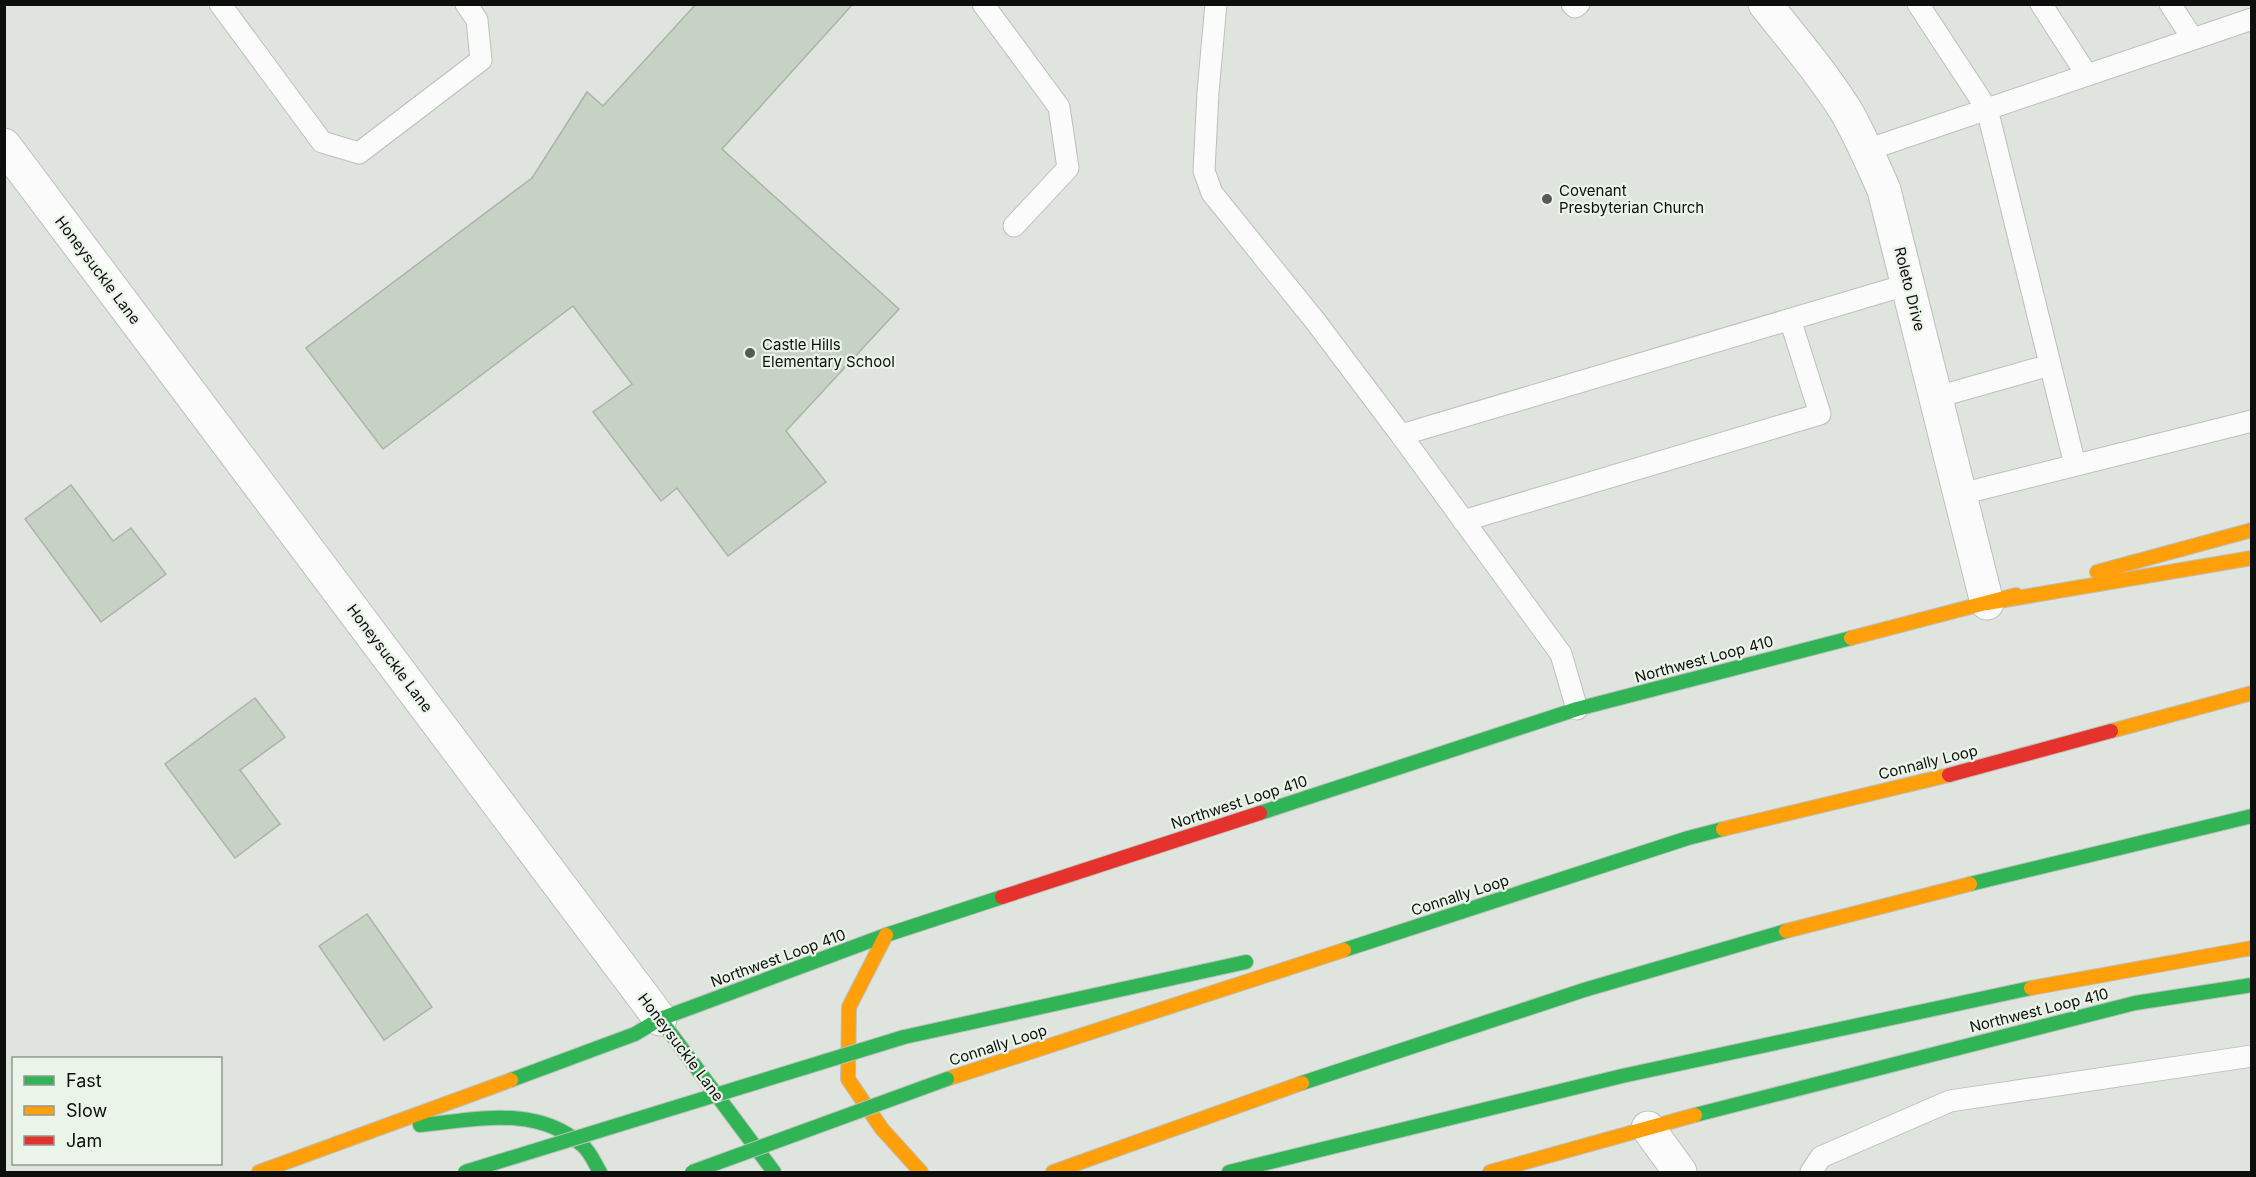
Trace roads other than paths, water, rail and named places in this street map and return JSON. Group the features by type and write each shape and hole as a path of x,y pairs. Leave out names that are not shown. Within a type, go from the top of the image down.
{"main road":[{"name":"Northwest Loop 410","path":"259,1173 635,1034 660,1019 886,935 1577,709 1987,603 2252,530"},
{"path":"1987,603 2252,558"},
{"name":"Connally Loop","path":"692,1173 947,1079 1688,838 1932,779 2252,693"},
{"path":"1053,1173 1214,1114 1503,1016 1761,938 1986,879 2252,816"},
{"path":"1285,954 1435,921"},
{"path":"886,935 849,1006 848,1079 882,1129 921,1173"},
{"path":"1229,1173 1633,1074 2000,994 2252,948"},
{"path":"465,1173 904,1037 1262,959"},
{"name":"Northwest Loop 410","path":"1490,1173 1789,1089 2135,1003 2252,985"},
{"name":"Honeysuckle Lane","path":"660,1019 774,1173"},
{"path":"375,1130 516,1116 549,1125 583,1144 600,1173"}],"street":[{"name":"Roleto Drive","path":"1765,4 1824,79 1867,150 1884,190 1987,603"},
{"name":"Honeysuckle Lane","path":"4,145 660,1019"},
{"path":"1648,1128 1680,1173"}],"lane":[{"path":"220,4 322,142 359,153 482,60 477,20 466,4"},
{"path":"983,4 1059,107 1068,168 1014,226"},
{"path":"1216,4 1204,171 1212,193 1316,322 1561,654 1577,709"},
{"path":"1572,4 1575,8 1579,4"},
{"path":"1918,4 1987,110 2075,465"},
{"path":"2041,4 2087,75"},
{"path":"2170,4 2193,39"},
{"path":"1867,150 2252,19"},
{"path":"1401,435 1909,284"},
{"path":"1463,521 1820,414 1790,319"},
{"path":"1936,397 2050,365"},
{"path":"1960,494 2252,421"},
{"path":"1810,1173 1821,1157 1950,1101 2252,1056"}],"place":[{"name":"Covenant Presbyterian Church","path":"1547,199"},
{"name":"Castle Hills Elementary School","path":"750,353"}]}
